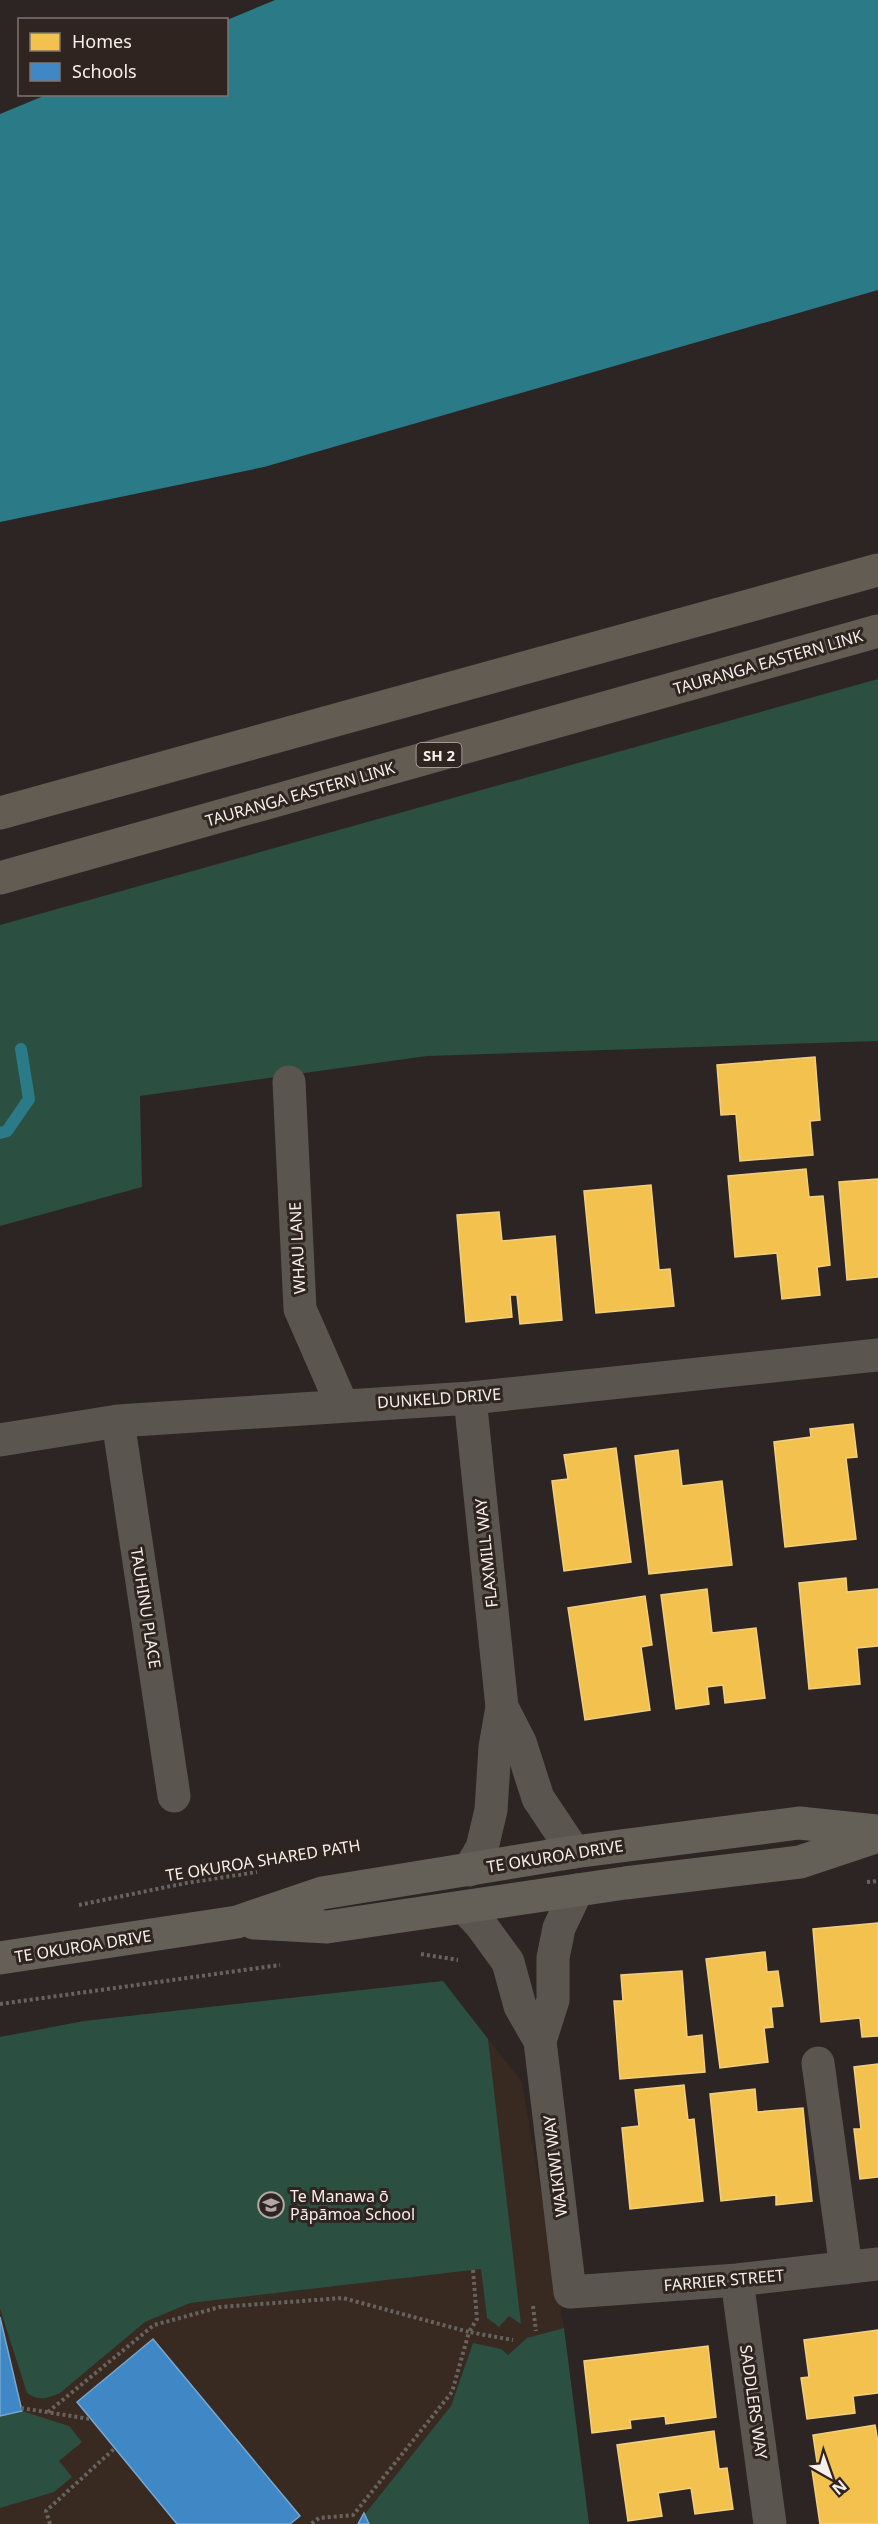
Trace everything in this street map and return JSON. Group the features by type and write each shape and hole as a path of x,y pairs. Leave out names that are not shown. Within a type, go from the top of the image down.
{"highway":[{"path":"0,813 878,570"},
{"name":"TAURANGA EASTERN LINK","path":"0,878 878,631"}],"main road":[{"name":"TE OKUROA DRIVE","path":"0,1959 237,1922 322,1893 574,1852 799,1823 878,1831"},
{"name":"TE OKUROA DRIVE","path":"237,1922 327,1927 576,1890 800,1862 878,1836"}],"street":[{"name":"WHAU LANE","path":"289,1082 300,1309 342,1405"},
{"name":"DUNKELD DRIVE","path":"0,1440 118,1421 470,1398 878,1355"},
{"name":"FLAXMILL WAY","path":"469,1870 482,1848 491,1810 495,1747 502,1707 470,1398"},
{"name":"TAUHINU PLACE","path":"118,1421 174,1796"},
{"name":"FLAXMILL WAY","path":"502,1707 520,1742 538,1798 574,1852"},
{"name":"WAIKIWI WAY","path":"540,2041 553,2000 553,1958 559,1928 576,1890"},
{"name":"WAIKIWI WAY","path":"464,1907 481,1925 508,1962 520,2006 540,2041 570,2292"},
{"path":"818,2063 846,2268"},
{"name":"FARRIER STREET","path":"570,2292 737,2280 878,2264"},
{"name":"SADDLERS WAY","path":"737,2280 770,2524"}],"path":[{"name":"TE OKUROA SHARED PATH","path":"70,1906 186,1883 268,1871"},
{"path":"311,2524 319,2518 353,2515 452,2392 469,2332 477,2319 473,2270"},
{"path":"48,2412 154,2325 220,2307 343,2298 469,2332 513,2340"},
{"path":"21,2408 90,2419"},
{"path":"50,2524 46,2511 115,2448"}],"shaded area":[{"name":"Te Manawa ō Pāpāmoa School","path":"443,1981 522,2082 564,2328 589,2524 0,2524 0,2037 84,2021"}],"green space":[{"path":"878,679 878,1041 427,1056 140,1096 142,1187 0,1226 0,925"},
{"path":"443,1981 488,2039 521,2324 509,2316 499,2327 487,2318 481,2269 190,2303 145,2322 60,2393 43,2398 27,2393 0,2309 0,2037 84,2021"},
{"path":"564,2328 589,2524 357,2524 451,2406 473,2343 501,2349 508,2355 527,2338"},
{"path":"22,2411 69,2426 82,2442 59,2461 72,2477 54,2492 0,2508 0,2416"}],"water":[{"path":"275,0 878,0 878,290 264,467 0,522 0,114 44,96 228,96 228,20"}],"building: Homes":[{"path":"815,1057 820,1120 810,1121 813,1155 740,1161 736,1114 721,1115 717,1065"},
{"path":"806,1169 809,1197 823,1196 830,1265 817,1267 820,1295 782,1299 777,1253 735,1257 728,1176"},
{"path":"878,1179 878,1277 847,1280 839,1182"},
{"path":"651,1185 659,1270 670,1269 674,1306 596,1313 584,1191"},
{"path":"499,1212 502,1241 555,1236 562,1320 520,1324 517,1295 510,1295 512,1317 466,1322 457,1215"},
{"path":"853,1424 857,1457 846,1458 856,1539 785,1547 774,1442 811,1437 810,1429"},
{"path":"616,1448 631,1562 564,1571 552,1481 568,1479 564,1455"},
{"path":"678,1450 682,1486 722,1481 732,1565 649,1574 635,1456"},
{"path":"846,1578 847,1592 878,1589 878,1646 857,1648 860,1684 809,1689 799,1583"},
{"path":"707,1589 712,1633 756,1628 765,1698 725,1703 723,1685 707,1687 709,1704 676,1709 661,1595"},
{"path":"645,1596 652,1645 641,1647 650,1710 585,1720 568,1608"},
{"path":"878,1923 878,2036 862,2037 860,2018 821,2022 813,1929"},
{"path":"765,1952 767,1972 778,1971 783,2006 771,2007 773,2027 764,2028 768,2062 720,2068 706,1959"},
{"path":"682,1971 687,2037 702,2035 705,2072 620,2079 614,2001 623,2001 621,1975"},
{"path":"878,2064 878,2177 860,2179 854,2129 861,2129 854,2067"},
{"path":"684,2085 688,2120 694,2119 703,2201 630,2209 622,2128 639,2126 635,2090"},
{"path":"755,2089 757,2112 803,2108 812,2201 776,2205 776,2195 721,2201 710,2094"},
{"path":"878,2330 878,2393 853,2396 855,2413 807,2419 801,2378 809,2377 804,2340"},
{"path":"708,2346 716,2417 666,2424 665,2416 630,2420 631,2428 592,2433 584,2361"},
{"path":"875,2425 878,2442 878,2524 820,2524 812,2470 818,2469 813,2435"},
{"path":"714,2431 719,2469 727,2468 733,2509 695,2514 691,2488 658,2493 662,2516 628,2521 617,2445"}],"building: Schools":[{"path":"0,2317 22,2411 0,2416"},
{"path":"153,2339 300,2516 290,2524 177,2524 77,2402"},
{"path":"364,2513 369,2524 358,2524"}],"waterway":[{"path":"0,1133 7,1131 29,1099 21,1049"}],"place":[{"name":"Te Manawa ō Pāpāmoa School","path":"271,2205"}]}
